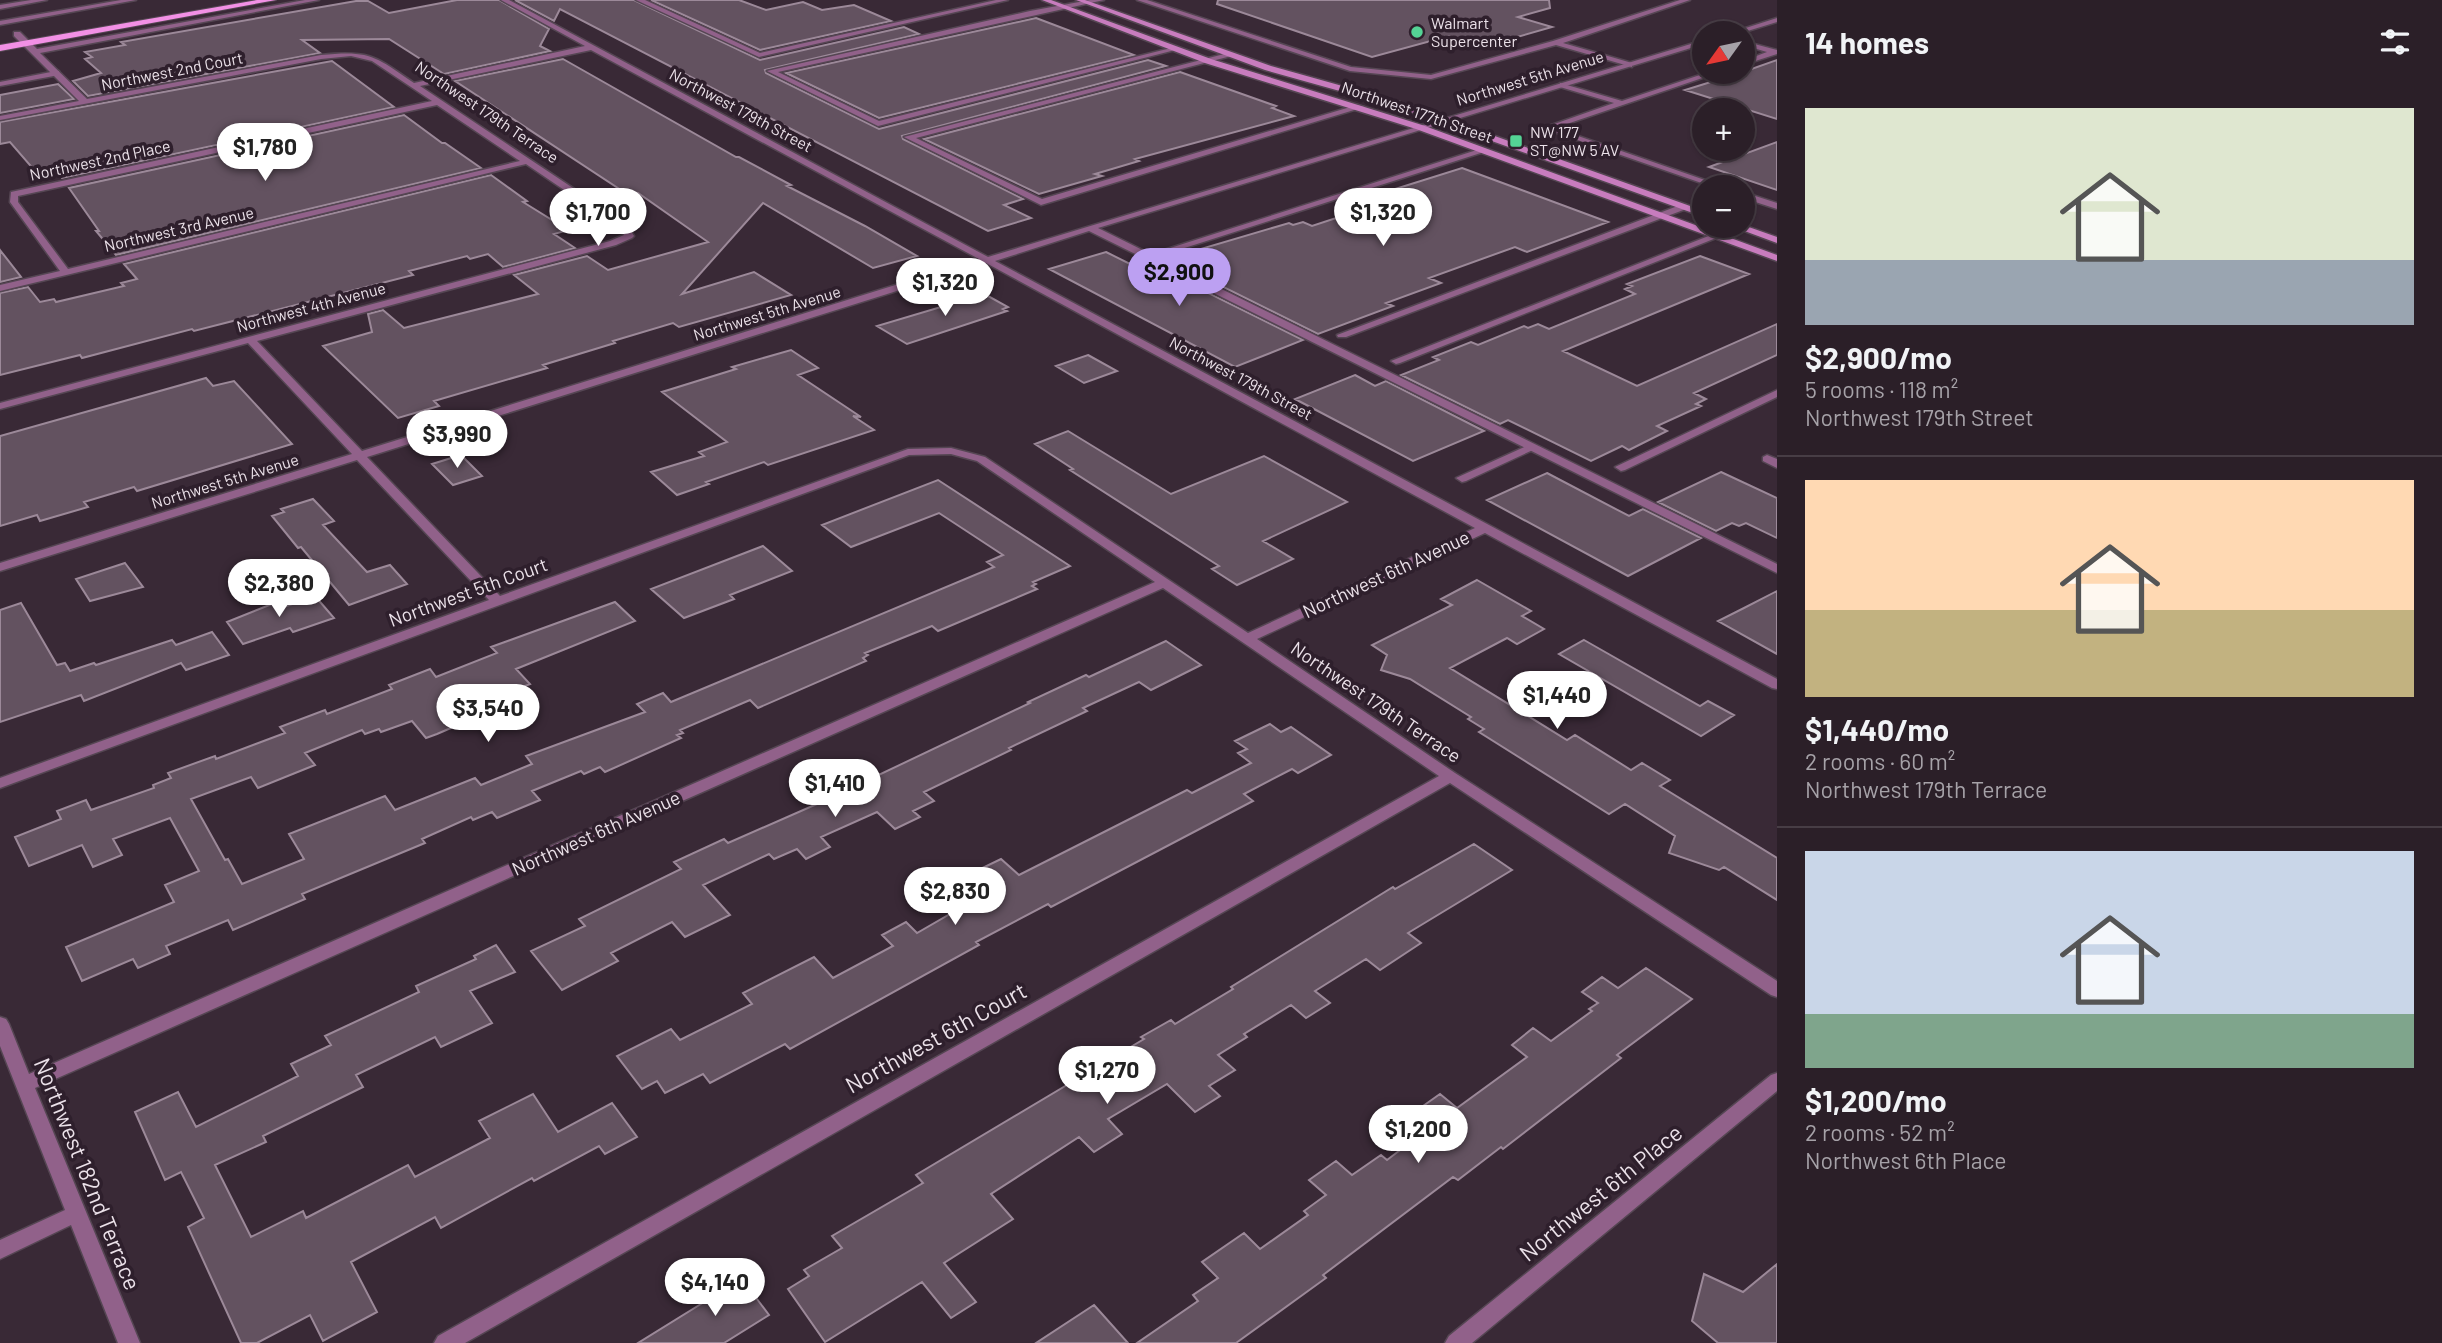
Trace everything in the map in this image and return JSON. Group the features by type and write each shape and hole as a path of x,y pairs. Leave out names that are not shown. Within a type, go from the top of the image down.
{"main road":[{"path":"176,6 211,0"},
{"path":"0,48 272,0"},
{"path":"106,18 157,9"},
{"path":"13,34 30,31"}],"street":[{"path":"0,7 44,0"},
{"path":"0,23 133,0"},
{"path":"36,52 316,0"},
{"name":"Northwest 179th Street","path":"504,0 1777,685"},
{"path":"639,0 759,55 1005,0"},
{"name":"Northwest 177th Street","path":"1045,0 1208,61 1419,127 1692,227"},
{"path":"1101,0 1083,1 771,71 878,124 1175,48"},
{"path":"1140,0 1350,69 1431,77 1556,43 1687,0"},
{"name":"Northwest 177th Street","path":"1083,1 1231,55 1375,97 1692,210"},
{"path":"0,7 14,20"},
{"path":"1755,27 1777,20"},
{"path":"13,34 36,52 84,102"},
{"path":"1556,43 1629,65"},
{"name":"Northwest 5th Avenue","path":"0,567 1090,228 1692,46"},
{"path":"1755,46 1775,52 1755,59"},
{"path":"414,85 592,47"},
{"name":"Northwest 179th Terrace","path":"351,54 374,59 414,85 624,226 629,236"},
{"name":"Northwest 2nd Court","path":"0,118 321,57 351,54"},
{"path":"1231,55 908,137 1041,202 1360,107"},
{"path":"0,84 56,73"},
{"path":"1692,80 1547,128 1692,177"},
{"path":"1563,85 1622,103"},
{"name":"Northwest 2nd Place","path":"66,272 14,202 14,194 439,102"},
{"path":"1170,250 1483,151"},
{"name":"Northwest 3rd Avenue","path":"0,288 529,161"},
{"path":"1755,199 1777,206"},
{"path":"1342,335 1683,207"},
{"path":"1090,228 1777,569"},
{"path":"1755,232 1777,240"},
{"name":"Northwest 4th Avenue","path":"0,406 613,243 629,236"},
{"path":"1396,361 1711,238"},
{"name":"Northwest 177th Street","path":"1722,238 1777,258"},
{"path":"250,339 498,602"},
{"path":"1621,467 1777,393"},
{"path":"1462,478 1531,447"},
{"name":"Northwest 179th Terrace","path":"951,451 981,459 1167,582 1450,776 1777,990"},
{"name":"Northwest 5th Court","path":"0,783 908,452 951,451"},
{"name":"Northwest 6th Avenue","path":"1249,638 1485,528"},
{"name":"Northwest 6th Avenue","path":"25,1084 1167,582"},
{"name":"Northwest 6th Court","path":"445,1343 1450,776"},
{"name":"Northwest 182nd Terrace","path":"0,1024 129,1343"},
{"name":"Northwest 6th Place","path":"1456,1343 1777,1080"},
{"path":"0,1250 76,1214"}],"building":[{"path":"457,0 499,0 549,29 540,46 550,51 444,74 389,39 302,40 320,53 88,96 73,81 101,73 85,59 92,57 85,52 125,45 121,42 356,1 368,1 389,13"},
{"path":"515,0 634,0 760,60 904,27 919,34 765,70 766,73 879,129 1148,60 1166,66 902,136 903,139 1023,199 1004,205 1031,218 988,231 560,9 554,21"},
{"path":"651,0 739,0 766,10 803,2 822,10 854,5 891,21 760,50"},
{"name":"Walmart Supercenter","path":"1218,0 1549,0 1550,8 1518,17 1552,27 1482,47 1449,36 1372,57 1217,4"},
{"path":"1036,18 1134,55 879,118 786,73"},
{"path":"563,59 917,256 873,268 763,203 682,294 754,272 791,295 679,327 673,323 613,341 615,343 543,365 547,368 434,401 439,406 398,418 323,346 372,332 368,314 383,310 404,328 538,294 514,275 587,256 608,270 708,242 638,193 624,192 455,81"},
{"path":"1777,60 1777,119 1755,112 1755,98 1710,98 1685,90 1704,84 1755,84 1755,68"},
{"path":"332,61 394,107 62,178 54,168 35,171 10,142 0,144 0,122"},
{"path":"1180,72 1276,106 1272,108 1294,116 1135,159 1139,161 1095,174 1102,176 1039,194 924,139"},
{"path":"58,84 74,99 0,113 0,95"},
{"path":"404,115 481,168 116,255 96,231 99,231 69,188"},
{"path":"1777,142 1777,190 1755,183 1755,175 1733,175 1709,167 1725,161 1755,161 1755,150"},
{"path":"1462,168 1608,222 1527,252 1515,247 1429,278 1441,283 1386,303 1393,306 1318,334 1167,259 1289,223 1293,225 1303,222 1312,226 1397,198 1388,194 1396,192 1392,190"},
{"path":"491,175 527,201 523,202 568,230 554,234 575,248 503,267 488,254 470,259 467,256 409,271 413,275 194,331 192,329 82,358 80,355 0,375 0,293 28,287 40,302 54,299 56,302 124,286 121,283 137,279 124,264"},
{"path":"0,250 21,277 0,282"},
{"path":"1106,252 1138,268 1150,264 1303,340 1235,367 1049,269"},
{"path":"1700,256 1749,274 1563,351 1637,386 1777,324 1777,355 1694,393 1706,399 1696,404 1701,406 1657,426 1667,431 1629,450 1622,446 1591,461 1508,420 1500,424 1401,375 1439,360 1433,357 1471,342 1478,345 1524,326 1528,328 1538,324 1549,329 1635,294 1625,289 1632,286 1627,284"},
{"path":"979,291 1008,307 1003,309 1007,311 907,344 877,326 951,304 947,302"},
{"path":"791,350 818,368 798,375 861,417 853,416 874,430 768,465 764,462 677,495 651,472 704,456 699,452 727,442 662,392 736,369 732,367"},
{"path":"1088,355 1117,371 1084,383 1056,366"},
{"path":"1355,375 1375,386 1386,381 1484,431 1413,461 1295,399"},
{"path":"206,378 213,386 234,381 292,444 137,491 134,487 84,502 88,507 40,521 37,515 0,526 0,436"},
{"path":"1068,431 1171,494 1264,456 1347,502 1263,541 1293,559 1237,585 1212,569 1219,566 1070,470 1073,469 1035,444"},
{"path":"461,455 482,476 453,485 432,464"},
{"path":"1721,472 1777,498 1777,538 1746,523 1739,526 1732,523 1716,531 1658,502"},
{"path":"1547,473 1629,516 1643,509 1701,538 1628,576 1487,500"},
{"path":"938,480 1070,566 1033,582 1036,584 1032,586 1037,589 938,631 932,626 865,653 868,655 863,658 866,661 758,708 750,700 680,730 683,733 677,735 681,738 605,772 600,767 584,774 581,771 532,791 540,800 497,818 492,812 473,820 471,817 422,839 425,843 302,894 305,899 233,930 228,920 166,946 170,954 138,968 133,959 82,981 66,947 174,902 165,885 199,871 170,818 113,839 122,855 93,867 82,845 29,866 15,837 61,819 57,811 86,800 91,810 154,788 153,785 171,778 168,773 215,756 216,759 285,733 280,727 325,710 327,714 392,689 389,685 430,669 436,677 497,653 491,647 615,602 635,621 516,669 530,684 467,709 474,718 437,734 426,738 412,721 381,732 379,729 365,734 362,730 305,753 315,765 258,788 251,777 191,799 225,860 228,859 242,884 304,859 289,834 385,796 395,810 475,778 481,785 532,764 526,756 645,712 637,704 663,693 671,702 994,567 987,562 1003,555 939,513 851,547 822,525"},
{"path":"313,499 334,521 323,525 367,572 390,565 407,584 349,605 272,516 284,512 281,509"},
{"path":"763,546 792,571 730,595 734,599 684,618 651,589"},
{"path":"125,563 143,587 90,601 76,579"},
{"path":"1477,580 1531,611 1522,616 1544,629 1517,644 1507,638 1450,668 1567,740 1575,735 1631,770 1642,763 1670,780 1660,786 1777,858 1777,900 1724,867 1719,870 1669,853 1675,836 1625,804 1609,814 1479,732 1484,729 1468,719 1471,717 1410,679 1381,670 1387,655 1372,645 1452,605 1441,599"},
{"path":"1777,591 1777,654 1718,621 1744,608"},
{"path":"315,596 334,618 293,632 290,628 243,644 227,622 277,602 281,608"},
{"path":"21,603 57,665 65,663 70,671 172,640 176,645 212,632 229,655 186,670 181,663 84,701 81,695 0,722 0,610"},
{"path":"1584,640 1700,706 1708,701 1734,715 1701,736 1559,654"},
{"path":"1166,641 1201,665 1151,690 1139,682 1083,708 1087,711 924,792 934,801 913,811 920,817 895,829 877,812 821,837 830,847 806,859 797,849 774,859 769,854 703,885 730,915 685,937 672,922 611,953 618,961 562,990 531,951 585,926 579,919 681,869 674,862 724,839 728,843 826,800 1030,703 1028,702"},
{"path":"1270,724 1281,732 1291,727 1331,755 1298,773 1292,769 1244,794 1253,801 1051,907 1048,904 976,942 979,945 790,1049 785,1044 710,1083 703,1074 665,1093 657,1081 642,1089 617,1056 671,1029 680,1040 752,1004 743,993 814,957 833,978 893,946 882,935 906,922 917,933 993,889 974,872 1001,859 1019,875 1187,790 1192,793 1251,763 1238,753 1247,749 1235,741"},
{"path":"1474,844 1512,870 1408,933 1421,943 1380,970 1366,959 1315,991 1330,1003 1306,1018 1291,1005 1244,1034 1247,1037 1218,1055 1235,1070 1209,1086 1220,1096 1195,1112 1167,1084 1108,1119 1122,1134 1094,1152 1079,1137 991,1194 1013,1219 944,1263 976,1302 951,1318 922,1282 825,1342 788,1289 809,1276 804,1270 842,1248 832,1236 923,1183 916,1175 1144,1039 1141,1037 1171,1020 1175,1024 1393,887 1395,889"},
{"path":"496,945 515,972 470,991 492,1023 441,1047 435,1037 356,1075 363,1087 263,1136 266,1142 215,1165 251,1237 303,1211 306,1218 408,1165 415,1177 490,1138 479,1121 533,1094 558,1132 612,1103 637,1137 605,1154 599,1146 534,1181 532,1178 441,1228 435,1217 351,1262 377,1312 323,1341 310,1315 257,1343 241,1343 188,1227 204,1218 181,1172 165,1180 135,1112 178,1092 196,1127 298,1076 291,1064 331,1045 325,1036 419,992 416,986 476,959 474,956"},
{"path":"1646,968 1692,999 1617,1055 1621,1058 1503,1149 1501,1147 1458,1180 1453,1177 1323,1275 1326,1278 1236,1343 1137,1343 1198,1301 1193,1295 1218,1278 1202,1262 1244,1233 1260,1249 1308,1215 1304,1211 1326,1195 1309,1180 1336,1161 1352,1175 1381,1155 1387,1160 1433,1125 1416,1111 1440,1094 1457,1108 1527,1057 1512,1045 1533,1028 1551,1041 1592,1011 1589,1009 1598,1003 1582,992 1602,977 1618,988"},
{"path":"1777,1264 1777,1343 1718,1343 1692,1321 1704,1274 1743,1292"},
{"path":"739,1275 769,1315 724,1343 638,1343 717,1294 714,1290"},
{"path":"1094,1305 1128,1343 1036,1343"}],"place":[{"name":"Walmart Supercenter","path":"1417,32"},
{"name":"NW 177 ST@NW 5 AV","path":"1516,141"}]}
